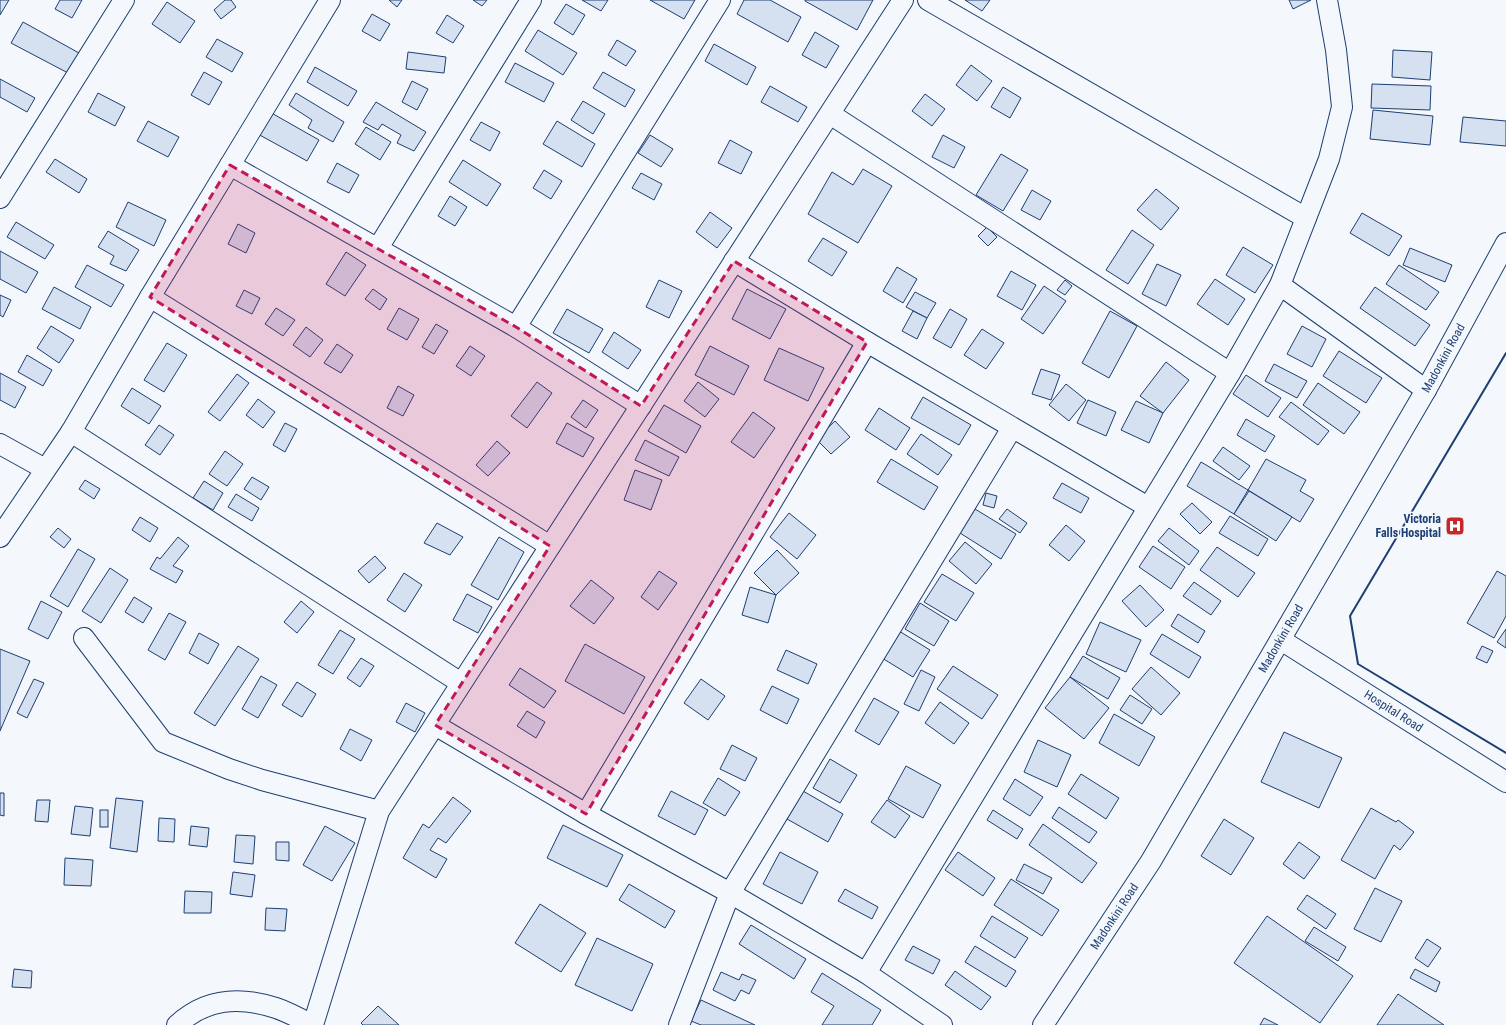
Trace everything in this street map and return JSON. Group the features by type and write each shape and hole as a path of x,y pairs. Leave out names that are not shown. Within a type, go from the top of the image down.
{"street":[{"path":"0,198 124,0"},
{"path":"0,537 71,432 150,297 330,0"},
{"path":"378,248 531,0"},
{"path":"516,327 720,0"},
{"path":"177,1025 187,1016 212,1003 247,1001 277,1008 313,1025 379,811 903,0"},
{"path":"928,0 1306,218"},
{"path":"866,973 1230,373 1280,285 1330,159 1342,107 1336,50 1327,0"},
{"path":"830,114 1230,373"},
{"path":"230,166 516,327 641,406"},
{"name":"Madonkini Road","path":"1043,1025 1151,861 1426,390 1506,243"},
{"path":"734,261 867,342 1148,507"},
{"path":"1280,285 1426,390"},
{"path":"150,297 550,546"},
{"path":"586,814 867,342"},
{"path":"678,1025 730,893 1012,428"},
{"path":"71,432 461,683"},
{"path":"0,444 45,469"},
{"path":"84,638 163,742 229,770 379,811"},
{"name":"Hospital Road","path":"1281,640 1506,782"},
{"path":"435,725 586,814 730,893 866,973 942,1025"}],"highlighted area":[{"path":"230,165 516,327 641,406 734,261 867,342 586,814 435,725 550,546 150,297"}],"building":[{"path":"0,0 9,0 0,15"},
{"path":"60,0 82,0 72,18 55,9"},
{"path":"225,0 231,0 236,7 221,19 214,10"},
{"path":"389,0 402,0 397,7"},
{"path":"473,0 487,0 482,6"},
{"path":"582,0 608,0 601,11"},
{"path":"650,0 695,0 684,19"},
{"path":"744,0 770,0 801,17 788,42 737,14"},
{"path":"805,0 873,0 857,30"},
{"path":"965,0 990,0 982,11"},
{"path":"1289,0 1311,0 1293,9"},
{"path":"167,2 195,21 180,43 152,24"},
{"path":"566,4 585,15 573,35 554,23"},
{"path":"372,14 390,24 380,41 362,31"},
{"path":"447,15 464,26 453,43 436,33"},
{"path":"23,22 79,53 68,73 11,43"},
{"path":"538,30 577,53 563,75 525,51"},
{"path":"815,32 839,46 826,68 802,55"},
{"path":"217,39 243,53 232,72 206,57"},
{"path":"617,40 636,51 626,66 608,55"},
{"path":"714,44 756,67 747,85 705,61"},
{"path":"1393,50 1432,52 1430,80 1392,77"},
{"path":"408,52 446,57 444,73 406,69"},
{"path":"515,63 554,83 544,102 505,82"},
{"path":"971,65 992,81 977,101 956,85"},
{"path":"315,67 357,91 348,106 307,82"},
{"path":"204,72 222,82 209,105 191,95"},
{"path":"603,72 635,90 625,107 593,88"},
{"path":"0,79 35,98 27,112 0,97"},
{"path":"412,81 428,89 417,110 402,102"},
{"path":"1372,84 1431,86 1430,110 1371,108"},
{"path":"770,86 807,107 798,122 761,102"},
{"path":"1003,87 1021,98 1010,118 991,107"},
{"path":"98,93 125,107 115,126 88,112"},
{"path":"296,93 344,122 333,142 308,128 312,120 289,105"},
{"path":"925,94 945,109 932,126 912,111"},
{"path":"583,101 605,114 593,134 571,120"},
{"path":"376,102 426,132 414,151 397,143 401,135 382,124 378,130 363,122"},
{"path":"1373,110 1433,116 1430,145 1370,139"},
{"path":"268,111 319,140 307,161 256,133"},
{"path":"1463,117 1506,121 1506,146 1460,142"},
{"path":"148,121 179,137 168,157 137,141"},
{"path":"557,121 595,144 582,167 543,144"},
{"path":"481,122 500,132 490,151 470,140"},
{"path":"366,127 391,142 380,160 355,144"},
{"path":"650,135 673,149 661,167 638,153"},
{"path":"943,135 965,147 954,168 932,157"},
{"path":"730,140 752,152 741,174 718,163"},
{"path":"1001,154 1028,170 1003,211 976,195"},
{"path":"55,159 87,179 79,193 46,172"},
{"path":"463,160 501,184 487,206 449,182"},
{"path":"337,163 359,175 349,193 327,182"},
{"path":"863,169 892,186 858,243 808,214 832,172 853,185"},
{"path":"544,170 562,181 551,199 533,188"},
{"path":"641,173 662,184 654,200 632,188"},
{"path":"1156,189 1179,208 1161,230 1137,210"},
{"path":"1032,190 1051,201 1040,220 1021,210"},
{"path":"450,196 467,207 455,226 438,216"},
{"path":"128,202 166,220 154,246 116,227"},
{"path":"710,212 732,228 717,248 696,232"},
{"path":"1362,213 1402,236 1389,256 1350,233"},
{"path":"16,222 54,245 45,259 7,237"},
{"path":"238,224 255,233 246,253 228,244"},
{"path":"987,227 997,237 988,246 978,236"},
{"path":"1132,230 1154,245 1128,284 1106,270"},
{"path":"108,231 139,250 126,271 110,264 114,256 98,247"},
{"path":"823,238 847,252 832,276 808,261"},
{"path":"1243,247 1273,265 1255,293 1226,275"},
{"path":"1410,248 1452,265 1445,282 1403,265"},
{"path":"0,251 38,272 26,293 0,279"},
{"path":"346,252 366,265 345,296 326,284"},
{"path":"1157,264 1181,275 1166,306 1142,294"},
{"path":"87,265 124,285 111,307 75,287"},
{"path":"1399,265 1439,292 1426,310 1386,284"},
{"path":"897,267 917,279 903,303 883,291"},
{"path":"1011,271 1036,285 1022,310 997,296"},
{"path":"1215,279 1245,299 1228,325 1197,304"},
{"path":"659,280 682,291 669,318 646,307"},
{"path":"1065,280 1072,286 1065,295 1057,290"},
{"path":"1044,286 1066,301 1043,334 1021,319"},
{"path":"54,287 91,307 80,329 42,309"},
{"path":"1375,287 1430,325 1415,346 1360,308"},
{"path":"373,289 387,299 380,310 365,299"},
{"path":"747,289 786,309 770,339 732,319"},
{"path":"244,290 260,298 252,314 236,306"},
{"path":"915,292 936,303 927,318 906,307"},
{"path":"0,295 11,300 3,317 0,315"},
{"path":"276,308 295,320 283,336 265,324"},
{"path":"399,308 419,319 407,340 387,329"},
{"path":"567,309 603,329 589,353 553,333"},
{"path":"950,309 967,319 951,348 933,338"},
{"path":"913,311 927,318 917,339 902,331"},
{"path":"1110,311 1137,326 1109,378 1082,363"},
{"path":"436,324 448,331 434,354 422,347"},
{"path":"51,326 74,340 59,363 37,348"},
{"path":"1302,326 1326,339 1312,367 1287,354"},
{"path":"306,327 323,340 310,357 293,345"},
{"path":"982,329 1004,343 986,369 964,355"},
{"path":"614,332 641,350 628,369 602,352"},
{"path":"167,343 187,355 164,392 144,380"},
{"path":"337,344 353,355 341,373 324,363"},
{"path":"470,346 485,356 471,376 456,366"},
{"path":"710,346 749,366 734,395 695,375"},
{"path":"779,348 824,368 808,401 764,380"},
{"path":"1339,351 1382,378 1366,403 1323,376"},
{"path":"27,355 52,370 43,386 18,372"},
{"path":"1166,362 1189,380 1163,413 1140,396"},
{"path":"1274,364 1307,381 1297,398 1265,381"},
{"path":"1041,369 1060,375 1051,400 1032,394"},
{"path":"0,373 26,387 15,408 0,400"},
{"path":"237,374 249,383 220,421 208,412"},
{"path":"1246,375 1281,398 1268,417 1233,394"},
{"path":"537,382 552,393 527,428 511,416"},
{"path":"698,382 719,399 705,417 684,401"},
{"path":"1318,383 1360,412 1344,434 1303,405"},
{"path":"1066,384 1086,400 1069,421 1049,405"},
{"path":"398,386 414,395 403,416 387,408"},
{"path":"132,388 161,406 149,424 121,406"},
{"path":"923,397 971,425 959,445 911,418"},
{"path":"258,399 275,412 263,428 246,415"},
{"path":"583,400 598,410 586,428 571,417"},
{"path":"1088,400 1116,412 1106,436 1077,423"},
{"path":"1136,401 1163,413 1149,443 1121,430"},
{"path":"1291,402 1329,431 1318,445 1279,417"},
{"path":"664,405 701,426 686,453 648,431"},
{"path":"879,408 910,428 896,450 865,430"},
{"path":"753,412 775,428 754,458 731,442"},
{"path":"1246,419 1275,436 1265,452 1237,435"},
{"path":"835,421 850,437 831,454 816,439"},
{"path":"285,423 297,429 285,452 273,445"},
{"path":"567,423 594,438 583,457 556,443"},
{"path":"159,425 174,435 160,455 145,445"},
{"path":"921,434 952,455 938,475 907,454"},
{"path":"645,440 679,457 669,476 635,460"},
{"path":"497,441 510,453 488,476 476,465"},
{"path":"1223,447 1250,466 1239,480 1213,461"},
{"path":"225,451 243,464 227,486 209,474"},
{"path":"891,459 938,487 924,510 877,482"},
{"path":"1266,459 1306,480 1300,491 1314,499 1300,522 1248,490"},
{"path":"1201,462 1248,490 1234,514 1187,486"},
{"path":"635,470 662,480 651,510 624,500"},
{"path":"252,477 269,487 261,500 244,489"},
{"path":"85,480 100,489 94,499 79,489"},
{"path":"204,481 223,493 213,510 193,498"},
{"path":"1062,483 1089,498 1081,513 1053,498"},
{"path":"1249,491 1292,517 1276,541 1234,514"},
{"path":"986,493 997,496 994,508 983,505"},
{"path":"236,494 259,508 252,521 228,507"},
{"path":"1192,503 1212,522 1200,534 1180,514"},
{"path":"975,509 1016,534 1001,559 960,533"},
{"path":"1007,509 1027,523 1020,533 999,519"},
{"path":"789,513 816,535 797,559 770,537"},
{"path":"1230,516 1268,539 1258,556 1219,533"},
{"path":"140,517 158,528 150,542 132,530"},
{"path":"437,523 463,537 450,555 424,543"},
{"path":"1066,525 1085,541 1069,561 1049,545"},
{"path":"58,528 71,539 64,548 50,537"},
{"path":"1169,528 1199,551 1189,565 1158,541"},
{"path":"178,537 189,546 173,566 183,571 176,583 150,569 157,557 160,559"},
{"path":"499,537 524,552 498,600 471,585"},
{"path":"965,542 992,564 976,584 949,561"},
{"path":"1153,546 1185,567 1171,589 1139,567"},
{"path":"1217,547 1255,573 1238,597 1200,570"},
{"path":"78,549 95,559 68,607 50,596"},
{"path":"777,550 799,573 776,595 754,573"},
{"path":"375,556 386,568 369,583 358,571"},
{"path":"110,568 128,580 101,623 82,611"},
{"path":"659,571 677,583 658,610 641,597"},
{"path":"1497,571 1506,576 1506,616 1494,638 1467,623"},
{"path":"404,573 422,585 405,612 387,600"},
{"path":"942,574 974,593 956,621 924,602"},
{"path":"591,580 614,598 594,624 570,606"},
{"path":"1194,582 1221,601 1211,615 1183,596"},
{"path":"1140,585 1164,610 1146,627 1122,601"},
{"path":"750,587 776,595 768,623 742,615"},
{"path":"467,594 492,607 478,633 453,620"},
{"path":"134,597 152,608 143,623 125,612"},
{"path":"41,601 62,612 48,639 28,629"},
{"path":"301,601 314,612 297,633 284,622"},
{"path":"920,603 949,621 934,646 905,629"},
{"path":"169,613 186,622 165,660 148,650"},
{"path":"1178,614 1205,631 1198,643 1171,626"},
{"path":"1100,622 1141,640 1126,672 1086,654"},
{"path":"1506,629 1506,648 1497,642"},
{"path":"340,630 355,639 333,674 318,665"},
{"path":"899,631 930,650 913,677 882,658"},
{"path":"199,633 219,644 208,664 189,653"},
{"path":"1162,634 1201,657 1189,678 1150,654"},
{"path":"585,644 645,677 624,714 565,681"},
{"path":"238,646 259,659 215,726 194,713"},
{"path":"1482,646 1493,651 1487,663 1476,658"},
{"path":"0,649 30,661 0,731"},
{"path":"786,650 817,664 808,684 777,670"},
{"path":"1083,656 1120,678 1108,699 1070,677"},
{"path":"361,658 374,666 360,687 347,678"},
{"path":"953,666 998,695 982,719 937,689"},
{"path":"1151,667 1180,693 1161,715 1132,689"},
{"path":"520,668 556,691 544,708 509,685"},
{"path":"921,670 935,677 919,711 904,704"},
{"path":"261,676 277,685 258,718 242,709"},
{"path":"1070,677 1109,708 1084,739 1045,708"},
{"path":"34,679 44,683 27,718 17,713"},
{"path":"701,679 725,696 708,720 684,703"},
{"path":"297,682 316,694 302,717 282,705"},
{"path":"772,686 799,699 787,724 760,710"},
{"path":"1130,695 1152,709 1142,724 1120,710"},
{"path":"874,698 899,712 879,745 855,731"},
{"path":"940,702 969,723 954,744 925,723"},
{"path":"406,703 425,713 415,732 396,722"},
{"path":"527,711 545,722 536,738 517,726"},
{"path":"1114,714 1155,737 1139,766 1099,743"},
{"path":"350,729 372,740 361,761 340,749"},
{"path":"1284,732 1342,758 1319,808 1261,782"},
{"path":"1038,740 1071,755 1057,787 1024,772"},
{"path":"732,745 757,758 745,781 720,769"},
{"path":"830,759 857,775 840,803 813,788"},
{"path":"906,766 941,785 923,818 888,799"},
{"path":"1081,774 1119,798 1106,819 1068,794"},
{"path":"718,778 740,792 725,816 703,803"},
{"path":"1015,779 1043,797 1030,816 1003,799"},
{"path":"671,791 708,810 695,835 658,816"},
{"path":"803,791 843,814 828,842 787,819"},
{"path":"0,793 4,793 4,816 0,815"},
{"path":"453,797 471,811 446,843 438,838 430,850 447,859 436,878 403,858 423,824 429,828"},
{"path":"116,798 143,801 137,852 110,848"},
{"path":"37,800 50,800 48,822 35,821"},
{"path":"887,800 910,816 895,838 871,822"},
{"path":"75,806 93,808 90,836 71,834"},
{"path":"1059,807 1097,832 1089,843 1052,818"},
{"path":"1371,808 1396,822 1398,820 1414,832 1400,850 1394,845 1375,879 1341,860"},
{"path":"100,810 108,810 108,827 100,827"},
{"path":"993,810 1023,829 1017,839 987,820"},
{"path":"159,818 175,819 174,842 158,841"},
{"path":"1224,819 1254,838 1231,875 1201,856"},
{"path":"1043,824 1097,863 1082,883 1029,845"},
{"path":"563,825 623,855 607,887 547,858"},
{"path":"191,826 209,828 207,847 189,845"},
{"path":"325,826 355,843 332,881 303,865"},
{"path":"236,835 255,836 253,864 234,862"},
{"path":"276,842 289,842 289,861 276,860"},
{"path":"1299,842 1320,857 1304,879 1283,864"},
{"path":"780,852 818,872 802,904 763,884"},
{"path":"958,852 995,878 983,896 945,870"},
{"path":"65,858 93,860 91,886 64,885"},
{"path":"1024,864 1052,878 1043,894 1016,880"},
{"path":"233,872 255,875 252,897 230,894"},
{"path":"1011,879 1059,910 1042,936 994,905"},
{"path":"629,884 675,911 665,928 619,900"},
{"path":"1375,888 1402,901 1381,942 1354,929"},
{"path":"845,889 878,907 872,919 838,901"},
{"path":"185,891 212,892 211,913 184,913"},
{"path":"1307,895 1336,914 1326,929 1297,909"},
{"path":"540,904 586,933 561,972 515,943"},
{"path":"266,908 287,909 285,931 265,930"},
{"path":"992,916 1028,938 1015,958 980,936"},
{"path":"1267,916 1353,976 1320,1023 1234,963"},
{"path":"751,925 806,959 794,979 739,944"},
{"path":"1314,927 1346,947 1338,961 1305,941"},
{"path":"597,938 653,964 632,1011 575,985"},
{"path":"1427,939 1441,948 1428,967 1415,958"},
{"path":"913,946 940,960 933,974 905,960"},
{"path":"975,946 1016,971 1006,987 965,962"},
{"path":"14,969 32,971 31,988 12,987"},
{"path":"1415,969 1440,982 1436,992 1410,978"},
{"path":"955,971 991,997 981,1010 945,985"},
{"path":"721,972 739,980 742,974 756,980 749,994 741,990 735,1001 713,990"},
{"path":"822,973 881,1010 872,1025 822,1025 834,1006 811,992"},
{"path":"1398,994 1444,1025 1377,1025"},
{"path":"701,1000 755,1025 701,1025 691,1021"},
{"path":"378,1006 399,1025 363,1025 361,1023"},
{"path":"1264,1018 1278,1025 1260,1025"}],"wall":[{"path":"1506,353 1350,616 1358,664 1506,753"}],"place":[{"name":"Victoria Falls Hospital","path":"1455,526"}]}
